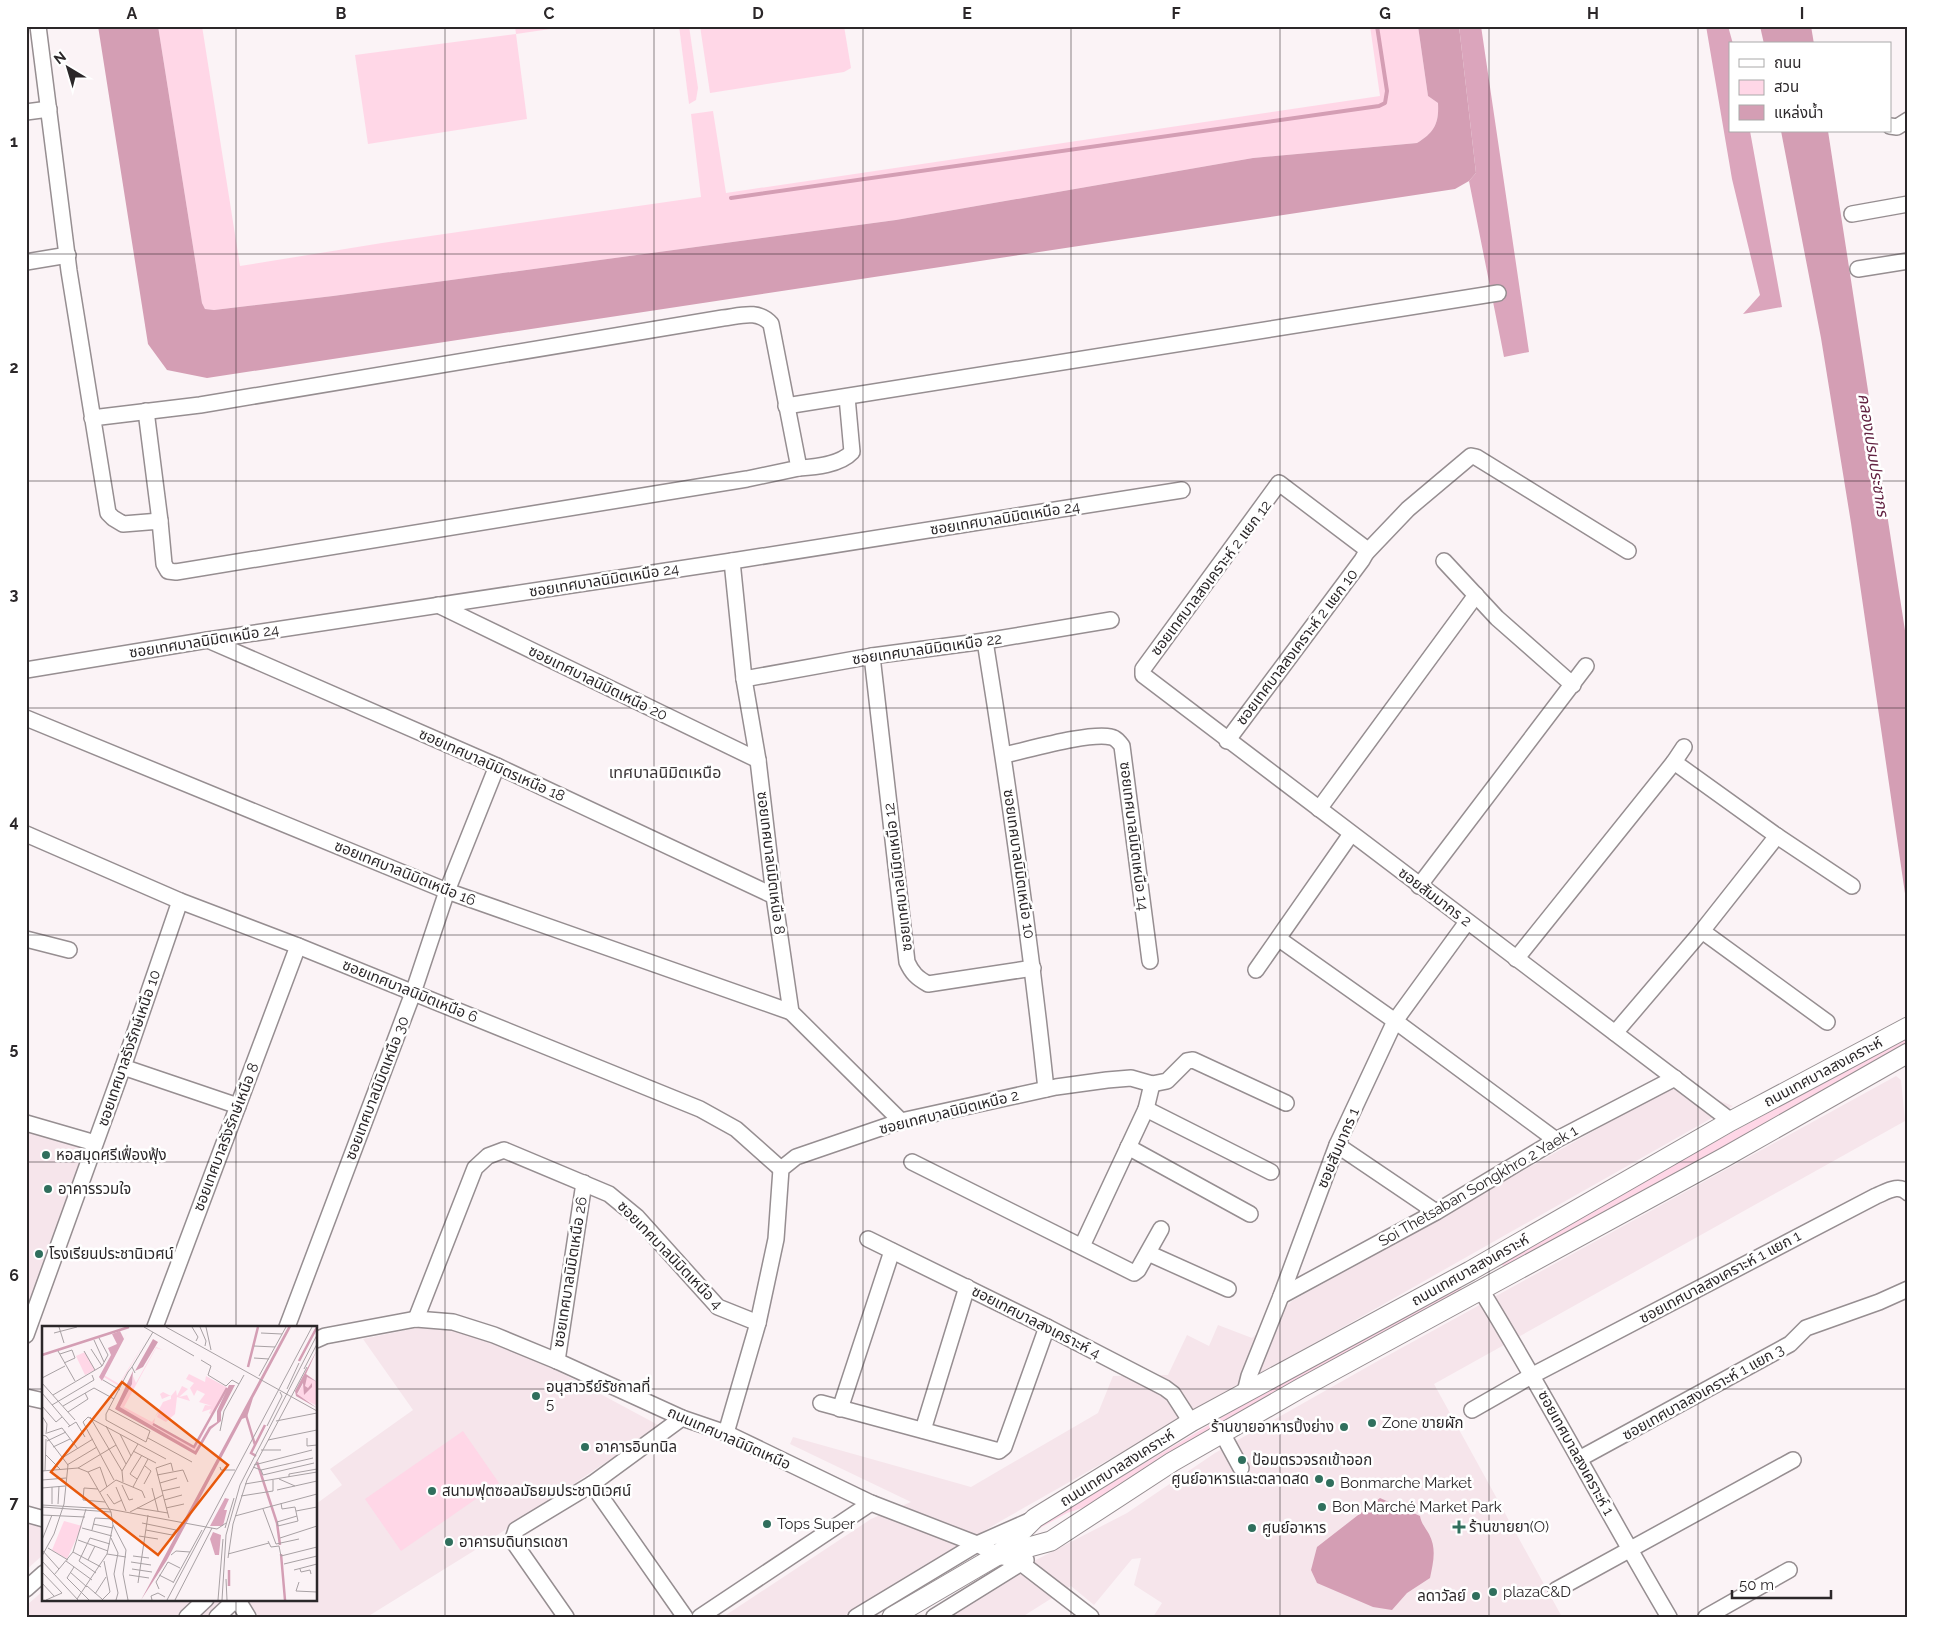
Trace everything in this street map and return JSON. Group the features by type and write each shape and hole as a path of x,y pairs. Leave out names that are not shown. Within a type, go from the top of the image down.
{"street":[{"path":"38,26 68,255 108,513 123,524 160,521"},
{"path":"26,112 49,109"},
{"path":"1892,126 1897,127 1908,120"},
{"path":"1852,214 1908,204"},
{"path":"26,262 68,255"},
{"path":"1858,269 1908,261"},
{"path":"786,406 1498,292"},
{"path":"92,418 200,405 723,318 757,314 765,317 771,324 798,468"},
{"path":"146,411 164,564 168,571 176,572 829,464 844,459 852,452 847,397"},
{"name":"ซอยเทศบาลสงเคราะห์ 2 แยก 10","path":"1227,741 1366,553 1404,513 1471,456 1476,457 1628,551"},
{"name":"ซอยเทศบาลสงเคราะห์ 2 แยก 12","path":"1142,672 1279,483 1365,548 1366,553"},
{"name":"ซอยเทศบาลนิมิตเหนือ 24","path":"26,670 208,640 732,561 1182,490"},
{"name":"ซอยเทศบาลนิมิตเหนือ 8","path":"732,561 744,679 758,760 774,896 791,1012"},
{"path":"1444,561 1497,618 1573,685"},
{"path":"1319,809 1476,595"},
{"name":"ซอยเทศบาลนิมิตเหนือ 20","path":"438,605 758,760"},
{"name":"ซอยเทศบาลนิมิตเหนือ 22","path":"744,679 872,656 985,641 1111,620"},
{"name":"ซอยเทศบาลนิมิตรเหนือ 18","path":"208,640 497,766 774,896"},
{"name":"ซอยเทศบาลนิมิตเหนือ 10","path":"985,641 1004,755 1033,968 1046,1089"},
{"name":"ซอยเทศบาลนิมิตเหนือ 12","path":"872,656 907,962 912,972 916,978 928,984 1033,968"},
{"path":"1420,886 1586,666"},
{"name":"ซอยสัมมากร 2","path":"1142,672 1145,678 1227,741 1731,1121"},
{"name":"ซอยเทศบาลนิมิตเหนือ 16","path":"26,718 447,891 791,1012"},
{"name":"ซอยเทศบาลนิมิตเหนือ 14","path":"1004,755 1090,737 1110,737 1116,739 1122,746 1150,960"},
{"path":"1516,959 1684,748"},
{"path":"1674,762 1777,836 1852,886"},
{"name":"ซอยเทศบาลนิมิตเหนือ 30","path":"287,1326 413,993 447,891 497,766"},
{"name":"ซอยเทศบาลนิมิตเหนือ 6","path":"26,834 180,901 298,946 700,1109 736,1129 781,1169"},
{"path":"1256,970 1351,834"},
{"path":"1614,1033 1702,931 1777,836"},
{"name":"ซอยเทศบาลรังรักษ์เหนือ 10","path":"26,1335 123,1067 180,901"},
{"name":"ซอยสัมมากร 1","path":"1246,1392 1249,1376 1337,1145 1395,1021 1468,922"},
{"path":"1702,931 1827,1022"},
{"path":"26,939 69,950"},
{"path":"1279,939 1395,1021 1556,1140"},
{"name":"ซอยเทศบาลรังรักษ์เหนือ 8","path":"155,1326 298,946"},
{"path":"791,1012 901,1121"},
{"name":"ถนนเทศบาลสงเคราะห์","path":"856,1617 976,1544 1035,1518 1191,1422 1470,1270 1731,1121 1908,1026"},
{"name":"ถนนเทศบาลสงเคราะห์","path":"934,1617 1022,1564 1051,1541 1172,1462 1222,1433 1908,1053"},
{"path":"1082,1246 1146,1109 1152,1084 1167,1081 1187,1061 1193,1060 1286,1103"},
{"path":"123,1067 238,1106"},
{"name":"ซอยเทศบาลนิมิตเหนือ 2","path":"781,1169 796,1157 901,1121 1046,1089 1107,1080 1132,1078 1152,1084"},
{"name":"Soi Thetsaban Songkhro 2 Yaek 1","path":"1281,1296 1436,1212 1556,1140 1675,1078"},
{"path":"1146,1109 1271,1172"},
{"path":"26,1123 96,1143"},
{"path":"1337,1145 1436,1212"},
{"path":"1128,1147 1250,1214"},
{"name":"ซอยเทศบาลนิมิตเหนือ 4","path":"416,1319 476,1168 488,1156 504,1150 609,1194 632,1212 718,1307 758,1323"},
{"path":"912,1162 1134,1273 1138,1270 1161,1229"},
{"path":"726,1433 758,1323 776,1239 781,1169"},
{"name":"ซอยเทศบาลนิมิตเหนือ 26","path":"557,1361 584,1183"},
{"name":"ซอยเทศบาลสงเคราะห์ 1 แยก 1","path":"1472,1410 1533,1375 1876,1196 1897,1188 1905,1189 1908,1193"},
{"name":"ซอยเทศบาลสงเคราะห์ 4","path":"868,1239 1166,1388 1173,1394 1191,1422"},
{"path":"840,1408 892,1251"},
{"path":"1148,1253 1228,1289"},
{"path":"1470,1270 1481,1290"},
{"path":"923,1430 967,1288"},
{"name":"ซอยเทศบาลสงเคราะห์ 1 แยก 3","path":"1579,1459 1790,1344 1806,1328 1879,1302 1908,1289"},
{"name":"ซอยเทศบาลสงเคราะห์ 1","path":"1481,1290 1533,1375 1668,1617"},
{"name":"ถนนเทศบาลนิมิตเหนือ","path":"318,1339 325,1336 416,1319 453,1322 494,1335 557,1361 682,1418 726,1433 871,1504 976,1544 1022,1564 1091,1617"},
{"path":"821,1403 999,1451 1004,1447 1047,1327"},
{"path":"26,1397 42,1401"},
{"path":"566,1617 515,1544 514,1536 516,1530 592,1484 682,1418"},
{"path":"1222,1433 1242,1468"},
{"path":"1556,1590 1793,1460"},
{"path":"592,1484 685,1617"},
{"path":"700,1617 871,1504"},
{"path":"26,1514 42,1518"},
{"name":"ถนนเทศบาลสงเคราะห์","path":"892,1617 998,1555 1035,1518"},
{"name":"ถนนเทศบาลสงเคราะห์","path":"998,1555 1051,1541"},
{"path":"1706,1617 1789,1570"},
{"path":"26,1589 42,1575"},
{"path":"187,1617 205,1600"},
{"path":"217,1617 235,1600"},
{"path":"237,1600 248,1617"}],"shaded area":[{"path":"1459,26 1481,26 1529,352 1504,357 1469,181 1476,173"},
{"path":"1706,26 1728,26 1732,42 1729,42 1729,132 1750,132 1782,307 1743,314 1760,295 1732,179"},
{"name":"Bonmarche Market","path":"1896,1076 1901,1080 1905,1121 1434,1384 1562,1617 1153,1617 1162,1603 1134,1585 1141,1558 1132,1559 1094,1605 1071,1586 1022,1617 942,1617 1003,1577 1127,1513 1215,1453 1376,1362"},
{"path":"1677,1084 1733,1106 999,1522 842,1617 723,1617 871,1519 911,1502 790,1444 793,1437 971,1487 1098,1413 1113,1376 1168,1375 1187,1335 1209,1346 1218,1325 1252,1338 1292,1301"},
{"name":"โรงเรียนประชานิเวศน์","path":"26,1129 88,1146 26,1326"},
{"path":"416,1328 455,1328 528,1355 660,1426 472,1552 367,1617 259,1617 248,1600 318,1600 318,1503 342,1485 330,1469 413,1410 363,1339"},
{"path":"26,1520 42,1524 42,1556 26,1570"},
{"path":"42,1592 42,1600 223,1600 233,1617 26,1617 26,1606"}],"green space":[{"path":"158,26 202,26 240,266 382,243 701,197 691,114 713,111 726,193 1380,96 1370,26 1418,26 1428,96 1438,103 1438,116 1432,131 1417,143 1253,158 896,220 333,296 214,310 205,309 202,303"},
{"path":"515,26 571,26 516,34"},
{"path":"679,26 689,26 698,88 696,100 689,104"},
{"path":"700,26 844,26 851,68 844,72 710,93"},
{"path":"516,34 527,119 368,144 355,55"},
{"path":"1908,1036 1908,1043 1757,1131 1505,1267 1501,1264 1503,1258"},
{"path":"1460,1286 1462,1290 1091,1505 1067,1513 1031,1533 1033,1529 1258,1396"},
{"name":"สนามฟุตซอลมัธยมประชานิเวศน์","path":"463,1431 499,1483 401,1551 365,1499"}],"water":[{"path":"98,26 158,26 202,303 205,309 214,310 333,296 896,220 1253,158 1417,143 1432,131 1438,116 1438,103 1428,96 1418,26 1459,26 1476,173 1469,181 1455,189 207,378 167,370 148,344"},
{"path":"1760,26 1811,26 1814,42 1764,42"},
{"name":"คลองเปรมประชากร","path":"1781,132 1828,132 1908,650 1908,914 1851,523 1821,338"},
{"path":"1380,1498 1420,1516 1429,1534 1434,1551 1430,1578 1407,1593 1392,1610 1373,1607 1317,1583 1311,1570 1317,1547"}],"waterway":[{"path":"731,198 1379,106 1385,103 1387,91 1377,26"}],"place":[{"name":"หอสมุดศรีเฟื่องฟุ้ง","path":"46,1155"},
{"name":"อาคารรวมใจ","path":"48,1189"},
{"name":"โรงเรียนประชานิเวศน์","path":"39,1254"},
{"name":"อนุสาวรีย์รัชกาลที่ 5","path":"536,1396"},
{"name":"Zone ขายผัก","path":"1372,1423"},
{"name":"ร้านขายอาหารปิ้งย่าง","path":"1344,1427"},
{"name":"อาคารอินทนิล","path":"585,1447"},
{"name":"ป้อมตรวจรถเข้าออก","path":"1242,1460"},
{"name":"ศูนย์อาหารและตลาดสด","path":"1319,1479"},
{"name":"Bonmarche Market","path":"1330,1483"},
{"name":"สนามฟุตซอลมัธยมประชานิเวศน์","path":"432,1491"},
{"name":"Bon Marché Market Park","path":"1322,1507"},
{"name":"Tops Super","path":"767,1524"},
{"name":"ร้านขายยา(O)","path":"1459,1527"},
{"name":"ศูนย์อาหาร","path":"1252,1528"},
{"name":"อาคารบดินทรเดชา","path":"449,1542"},
{"name":"plazaC&D","path":"1493,1592"},
{"name":"ลดาวัลย์","path":"1476,1596"}],"district":[{"name":"เทศบาลนิมิตเหนือ","path":"665,772"}]}
